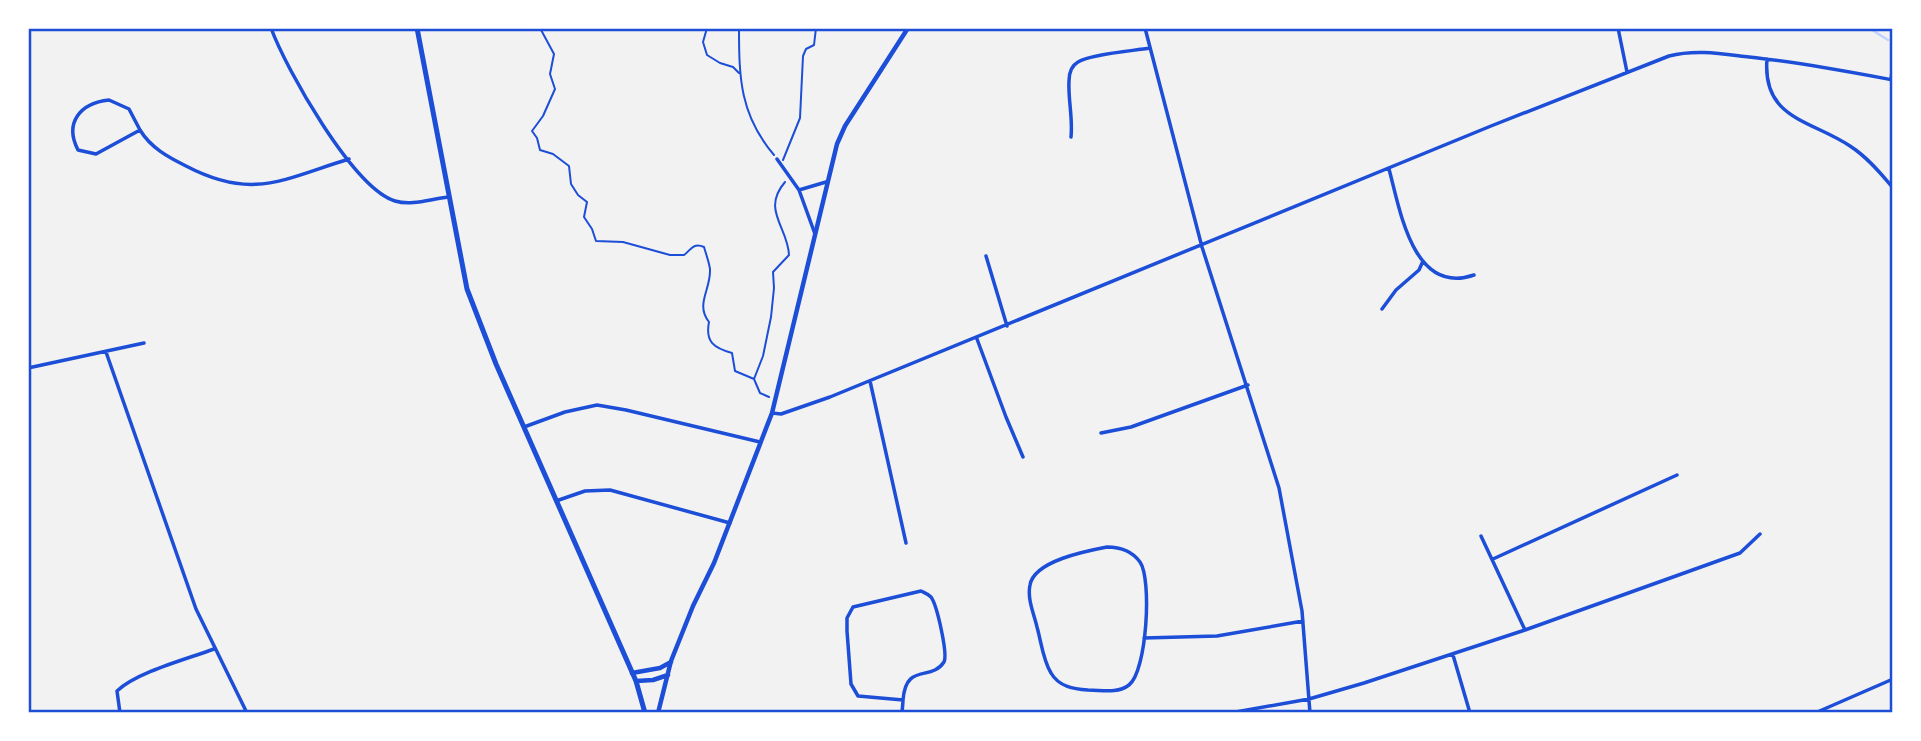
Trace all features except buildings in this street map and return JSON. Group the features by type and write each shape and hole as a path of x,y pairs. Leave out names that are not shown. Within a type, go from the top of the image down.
{"main road":[{"path":"418,28 467,289 496,364 636,681 645,713"}],"street":[{"path":"271,28 296,81 332,138 366,181 392,200 415,203 448,197"},
{"path":"658,713 671,661 730,523 772,413 836,144 908,28"},
{"path":"1144,28 1202,247 1248,385 1281,498 1303,621 1310,713"},
{"path":"1618,28 1627,72"},
{"path":"1071,137 1069,77 1076,62 1150,48"},
{"path":"772,413 781,414 870,381 1669,56 1687,52 1722,53 1892,80 1893,62"},
{"path":"1767,59 1769,87 1785,111 1852,147 1872,164 1893,188"},
{"path":"140,130 105,150 89,155 78,150 72,130 75,118 84,108 96,101 109,100 129,109 140,130 152,145 166,156 213,179 244,186 275,183 349,159"},
{"path":"777,159 799,190 815,234"},
{"path":"1389,169 1411,243 1423,261 1445,278 1474,275"},
{"path":"799,190 826,182"},
{"path":"986,256 1007,326"},
{"path":"1382,309 1396,290 1419,270 1423,261"},
{"path":"977,338 1023,457"},
{"path":"28,368 144,344"},
{"path":"106,352 195,610 247,713"},
{"path":"870,381 906,542"},
{"path":"1101,433 1131,427 1248,385"},
{"path":"524,427 578,408 608,406 760,442"},
{"path":"1493,559 1677,475"},
{"path":"556,501 585,491 610,490 730,523"},
{"path":"1230,713 1309,699 1525,630 1740,553 1760,534"},
{"path":"1481,536 1525,630"},
{"path":"1115,547 1127,551 1140,562 1146,576 1144,638 1139,671 1127,686 1117,691 1066,687 1050,673 1031,607 1029,590 1032,578 1045,565 1095,550 1115,547"},
{"path":"902,713 907,682 935,669 945,659 933,601 921,591 853,607 847,618 850,684 854,692 866,698 903,700"},
{"path":"1144,638 1219,635 1303,621"},
{"path":"120,713 116,697 122,686 136,678 214,649"},
{"path":"1453,654 1471,713"},
{"path":"632,673 660,668 671,661"},
{"path":"636,681 653,680 668,675"},
{"path":"1815,713 1893,679"}],"path":[{"path":"540,28 554,54 550,74 555,89 543,116 532,131 540,150 553,154 569,166 571,184 587,202 584,217 592,229 593,237 596,241 623,242 674,256 684,255 693,246 704,247 710,270 708,290 702,299 703,315 709,322 708,338 715,347 732,353 735,371 754,380 760,393 776,398"},
{"path":"707,28 703,42 707,55 740,73"},
{"path":"739,28 740,73 747,113 766,146 777,159"},
{"path":"782,164 800,118 803,57 806,50 814,45 816,28"},
{"path":"754,380 763,356 772,309 773,272 789,255 775,210 779,189 790,176"}],"waterway":[{"path":"1869,28 1888,40"}]}
